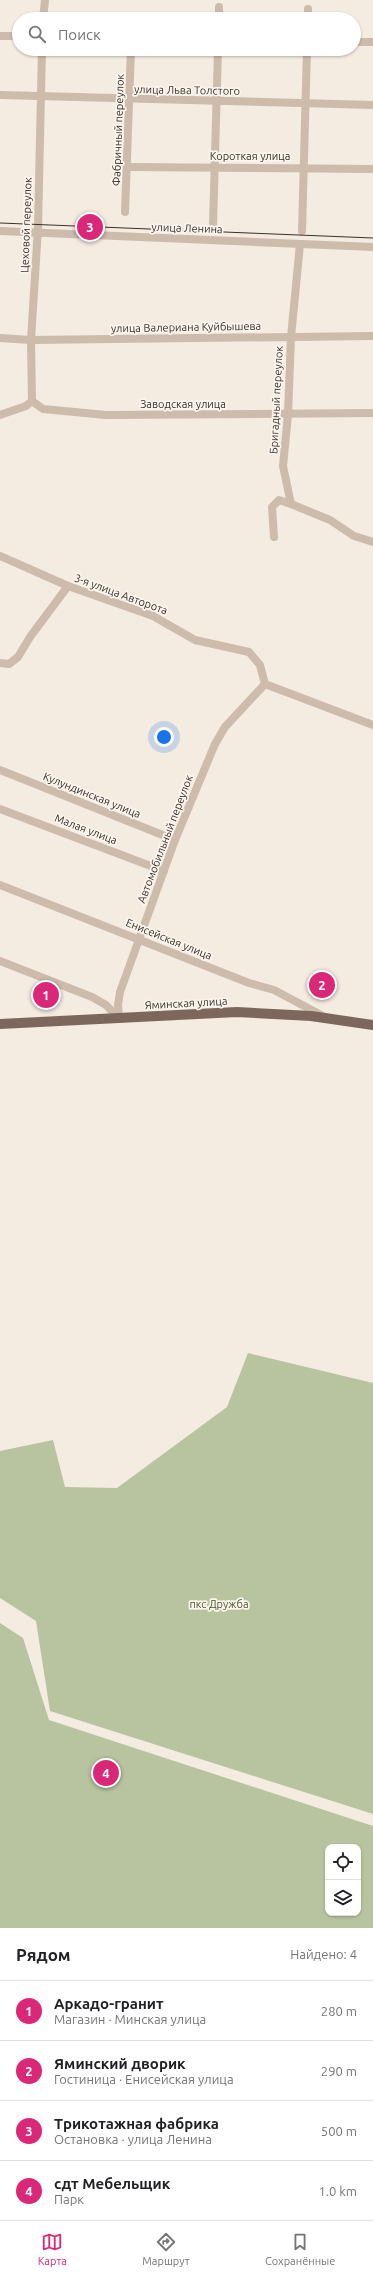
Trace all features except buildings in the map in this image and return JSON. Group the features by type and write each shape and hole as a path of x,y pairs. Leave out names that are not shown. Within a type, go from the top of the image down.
{"main road":[{"name":"Яминская улица","path":"0,1024 237,1012 278,1013 373,1025"}],"street":[{"path":"44,0 44,12"},
{"path":"219,7 219,12"},
{"path":"0,36 12,36"},
{"path":"361,42 373,42"},
{"name":"Цеховой переулок","path":"32,401 31,340 38,232 42,56"},
{"name":"Фабричный переулок","path":"126,212 131,56"},
{"path":"213,226 218,56"},
{"path":"302,231 307,56"},
{"name":"улица Льва Толстого","path":"0,95 130,100 373,104"},
{"name":"Короткая улица","path":"127,167 303,167 373,169"},
{"name":"улица Ленина","path":"0,231 373,247"},
{"name":"Бригадный переулок","path":"291,504 283,466 288,415 291,337 300,244"},
{"name":"улица Валериана Куйбышева","path":"0,338 31,340 373,336"},
{"path":"0,415 26,406 32,401"},
{"name":"Заводская улица","path":"32,401 43,409 90,414 373,414"},
{"path":"274,537 272,507 279,500 330,520 354,536 373,542"},
{"name":"3-я улица Авторота","path":"0,556 68,586 153,616 202,643 249,652 260,665 265,684"},
{"path":"0,663 9,664 18,657 30,637 68,586"},
{"path":"265,684 373,725"},
{"name":"Автомобильный переулок","path":"119,1019 118,998 175,840 196,787 220,733 265,684"},
{"name":"Кулундинская улица","path":"0,770 175,840"},
{"name":"Малая улица","path":"0,809 164,871"},
{"name":"Енисейская улица","path":"0,885 249,983 274,990 327,1018"},
{"path":"0,961 92,996 106,1005 119,1019"},
{"path":"0,1018 16,1024"}],"green space":[{"name":"пкс Дружба","path":"248,1353 373,1383 373,1814 50,1711 36,1621 0,1598 0,1451 53,1440 65,1487 117,1488 227,1407"},
{"path":"0,1623 23,1638 49,1720 373,1826 373,1928 0,1928"}],"tram line":[{"path":"0,223 373,238"}],"place":[{"name":"Трикотажная фабрика","path":"90,227"},
{"name":"Яминский дворик","path":"322,985"},
{"name":"Аркадо-гранит","path":"46,995"},
{"name":"сдт Мебельщик","path":"106,1773"}]}
